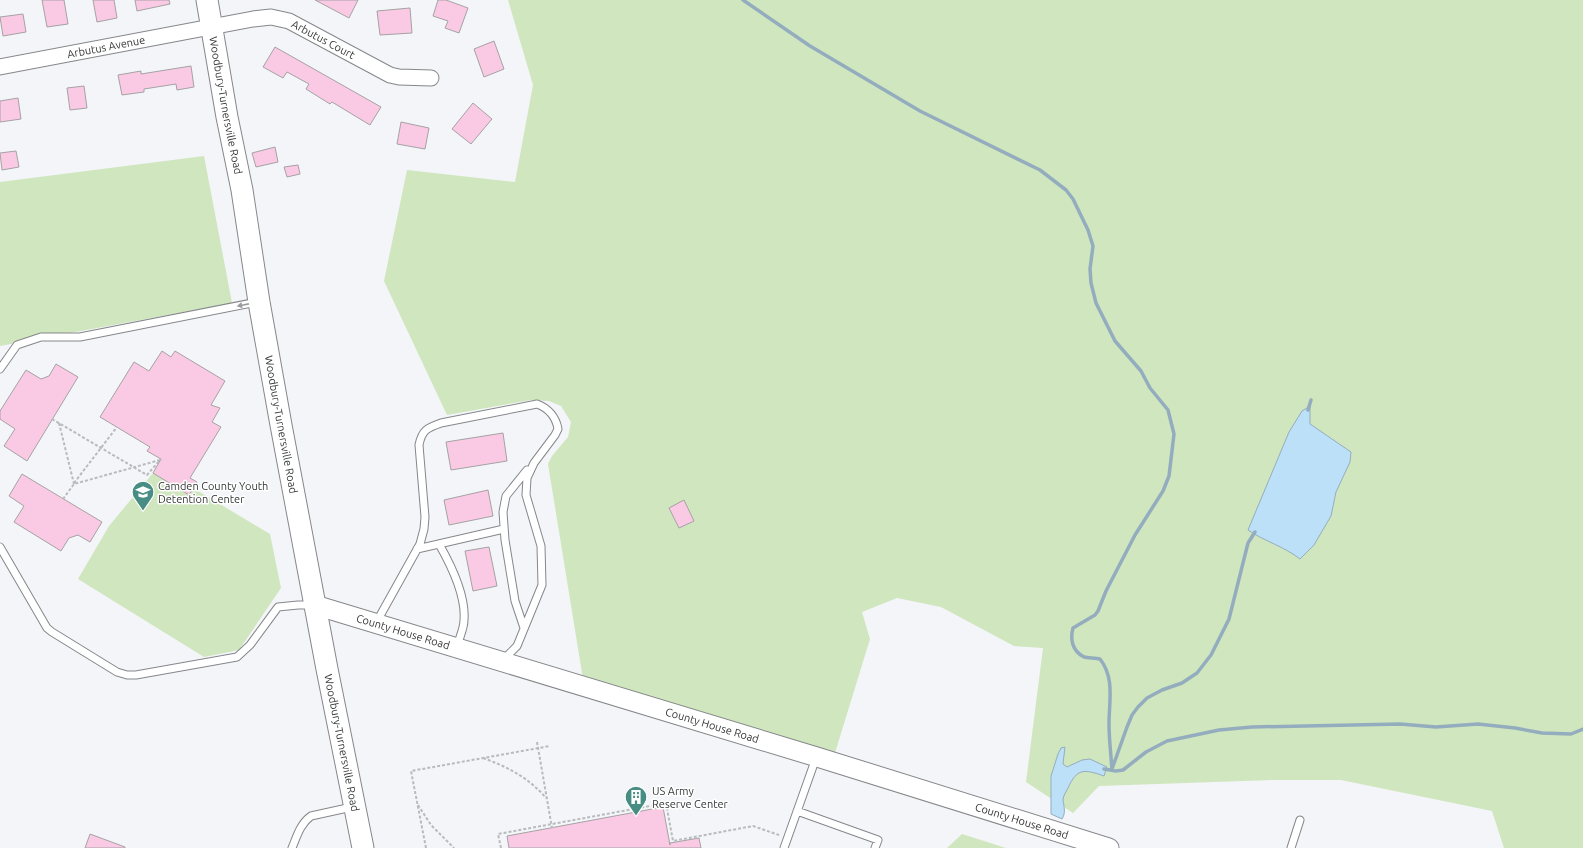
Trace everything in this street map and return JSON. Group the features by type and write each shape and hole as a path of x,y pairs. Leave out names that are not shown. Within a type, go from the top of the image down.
{"main road":[{"name":"Woodbury-Turnersville Road","path":"207,0 227,117 242,190 281,425 344,757 363,848"}],"street":[{"name":"Arbutus Court","path":"212,28 263,17 279,18 298,25 390,75 399,78 431,78"},
{"name":"Arbutus Avenue","path":"0,67 212,28"},
{"name":"County House Road","path":"316,605 1109,848"}],"lane":[{"path":"0,369 17,345 41,337 80,337 260,302"},
{"path":"376,623 417,549 424,529 425,517 419,445 421,436 425,430 431,426 441,423 537,404 544,407 555,418 558,429 535,462 506,496 503,512 504,529 515,601 524,628"},
{"path":"502,661 517,646 542,585 541,546 526,495 527,478 535,462"},
{"path":"417,549 504,529"},
{"path":"439,544 462,596 464,620 457,647"},
{"path":"0,547 47,628 117,672 127,675 136,675 237,657 250,645 278,607 316,605"},
{"path":"784,848 816,757"},
{"path":"292,848 303,823 311,816 355,806"},
{"path":"797,811 878,840 875,848"},
{"path":"1291,848 1300,820"}],"path":[{"path":"52,419 134,467 147,475 161,459 134,467 74,484"},
{"path":"59,423 74,484"},
{"path":"63,498 117,427"},
{"path":"536,742 552,828"},
{"path":"426,848 411,771 550,746"},
{"path":"483,758 501,764 527,780 547,799"},
{"path":"500,848 498,834 666,803 673,841 753,826 787,838"},
{"path":"417,804 431,825 454,848"}],"green space":[{"path":"508,0 1583,0 1583,848 1504,848 1492,811 1341,780 1272,780 1099,786 1073,813 1026,782 1043,648 1014,646 941,607 897,598 862,612 870,639 834,756 583,679 548,464 552,456 568,437 571,422 561,406 549,401 531,400 447,415 384,281 407,170 515,182 533,85"},
{"path":"204,156 232,303 0,346 0,182"},
{"path":"153,473 188,495 193,488 270,534 281,588 239,650 204,657 78,579 109,526"},
{"path":"962,834 1006,848 947,848"}],"water":[{"path":"1310,406 1310,424 1351,452 1350,462 1336,492 1331,516 1314,545 1300,559 1248,530 1289,432 1302,411"},
{"path":"1065,747 1063,764 1067,767 1082,760 1090,759 1107,767 1104,776 1086,771 1078,774 1071,781 1063,800 1064,812 1062,819 1051,814 1051,776 1058,754 1061,748"}],"building":[{"path":"42,0 64,0 68,24 47,27"},
{"path":"93,0 114,0 117,18 97,22"},
{"path":"135,0 169,0 170,4 137,11"},
{"path":"315,0 358,0 349,18"},
{"path":"438,0 446,0 468,8 459,33 445,28 448,21 433,16"},
{"path":"410,8 412,33 380,35 377,11"},
{"path":"23,14 26,32 3,36 0,17"},
{"path":"494,41 504,69 484,77 474,49"},
{"path":"275,47 381,107 370,125 332,102 330,104 306,89 309,84 287,72 283,78 263,67"},
{"path":"191,66 194,87 177,90 176,84 144,89 144,92 122,95 118,75 141,71 141,74"},
{"path":"84,86 87,108 70,110 67,88"},
{"path":"18,98 21,119 0,122 0,101"},
{"path":"473,103 492,119 471,144 452,129"},
{"path":"401,122 429,128 425,149 397,144"},
{"path":"275,147 278,162 256,167 252,153"},
{"path":"16,151 19,167 2,170 0,153"},
{"path":"298,165 300,174 287,177 284,167"},
{"path":"162,351 171,357 175,351 225,381 211,405 220,408 212,422 221,427 190,478 197,482 189,495 153,473 161,459 147,451 150,447 100,417 134,362 149,371"},
{"path":"56,364 78,377 27,461 4,446 15,429 0,419 0,411 26,370 41,379 49,376"},
{"path":"503,433 507,461 451,470 446,442"},
{"path":"22,474 102,522 90,542 78,535 69,538 61,551 14,522 24,506 9,496"},
{"path":"488,490 493,516 449,525 444,500"},
{"path":"684,500 694,521 679,528 669,508"},
{"path":"489,547 497,586 473,591 465,551"},
{"name":"US Army Reserve Center","path":"663,807 670,845 670,843 699,838 701,848 509,848 507,836"},
{"path":"90,834 125,847 125,848 85,848"}],"waterway":[{"path":"743,0 810,46 920,111 1040,170 1066,190 1073,199 1088,230 1093,246 1090,269 1091,283 1096,303 1115,341 1141,371 1150,388 1168,410 1174,434 1169,476 1163,491 1135,535 1106,591 1098,611 1095,615 1073,628 1072,632 1074,648 1084,657 1100,659 1108,674 1110,690 1109,730 1112,770"},
{"path":"1308,410 1311,400"},
{"path":"1112,769 1132,715 1138,707 1147,698 1162,690 1182,683 1197,673 1211,655 1229,619 1248,543 1255,532"},
{"path":"1104,769 1116,771 1123,770 1146,752 1167,741 1219,730 1252,727 1400,724 1436,727 1478,724 1542,733 1571,734 1583,729"}],"place":[{"name":"Camden County Youth Detention Center","path":"143,512"},
{"name":"US Army Reserve Center","path":"636,816"}]}
